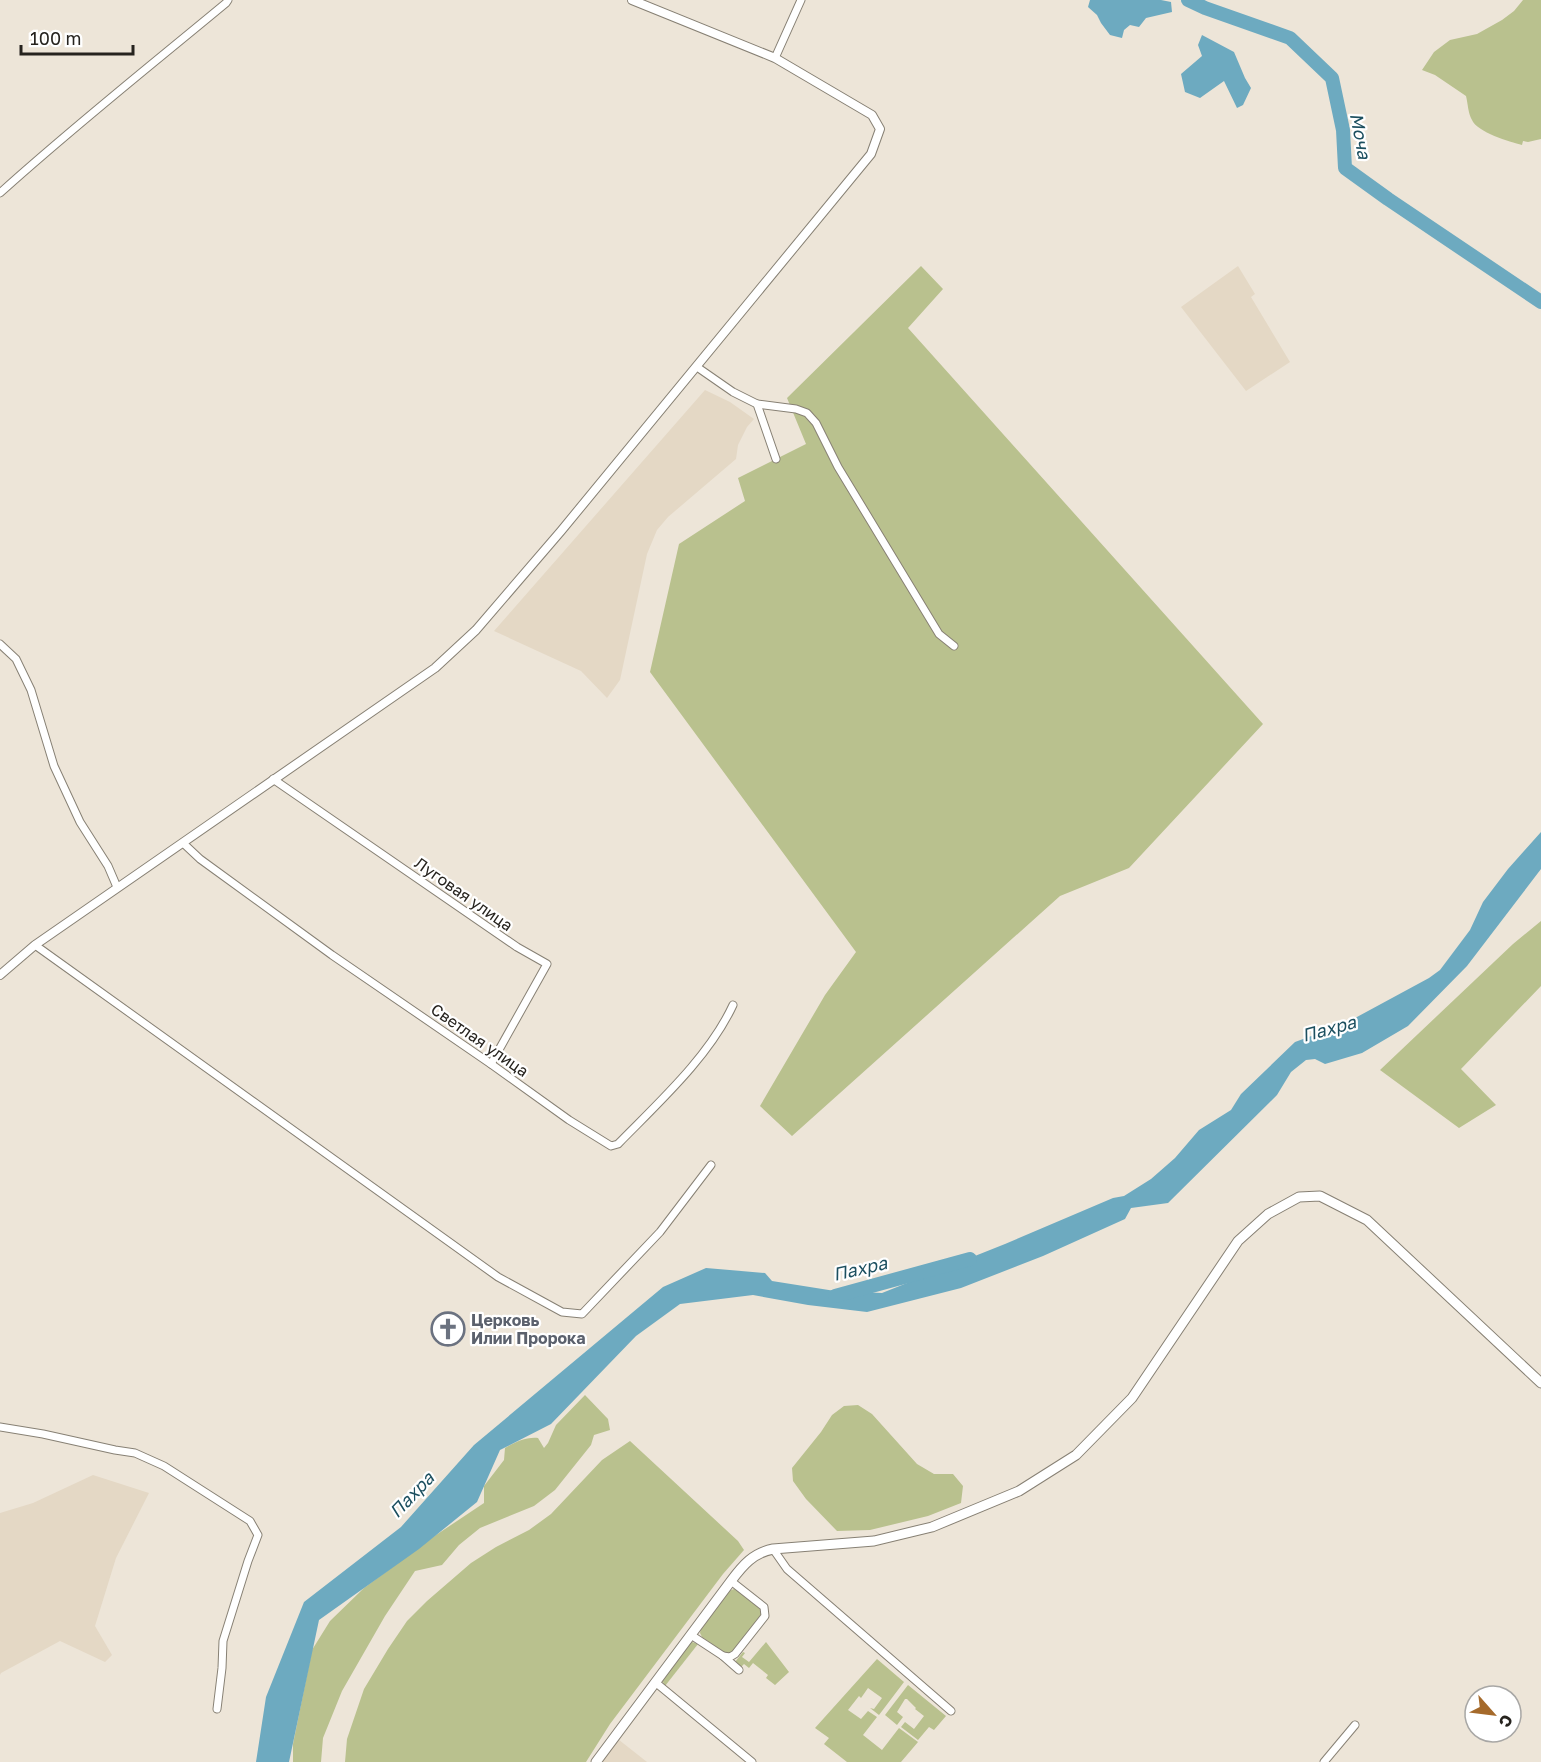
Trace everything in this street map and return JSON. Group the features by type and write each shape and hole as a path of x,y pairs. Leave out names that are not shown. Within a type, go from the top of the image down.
{"main road":[{"path":"596,1762 731,1581 753,1557 760,1552 773,1549 874,1541 932,1527 1019,1491 1076,1455 1131,1398 1238,1241 1268,1214 1299,1197 1320,1196 1366,1220 1541,1383"}],"street":[{"path":"0,193 77,125 228,0"},
{"path":"0,975 35,945 117,887 435,668 476,630 561,531 871,154 880,129 872,116 775,58 632,0"},
{"path":"775,58 801,0"},
{"path":"697,367 733,392 757,404 796,409 807,413 816,423 838,467 939,634 954,645"},
{"path":"757,404 776,459"},
{"path":"0,644 16,659 31,690 54,766 80,822 108,867 117,887"},
{"name":"Луговая улица","path":"273,779 517,947 547,964 491,1064"},
{"name":"Светлая улица","path":"183,843 200,859 323,948 569,1120 611,1146 618,1144 679,1082 724,1025 734,1005"},
{"path":"35,945 498,1277 562,1312 582,1314 660,1232 711,1165"},
{"path":"0,1427 135,1453 164,1467 250,1521 258,1535 223,1641 217,1709"},
{"path":"773,1549 787,1569 951,1711"},
{"path":"723,1656 730,1657 735,1654 765,1616 765,1607 731,1581"},
{"path":"691,1635 723,1656 739,1670"},
{"path":"655,1682 752,1762"},
{"path":"1324,1762 1355,1725"}],"shaded area":[{"path":"1238,266 1255,294 1251,297 1290,362 1246,391 1181,307"},
{"path":"705,390 730,402 754,419 738,445 736,459 668,517 657,530 647,554 620,680 607,698 581,671 494,631"},
{"path":"93,1475 149,1493 116,1558 95,1626 112,1655 105,1662 60,1641 0,1675 0,1513 33,1503"},
{"path":"614,1736 647,1762 596,1762"}],"green space":[{"path":"1523,0 1541,0 1541,139 1523,141 1522,145 1480,129 1471,117 1466,96 1435,75 1422,70 1434,52 1450,40 1477,34 1502,20"},
{"path":"921,266 943,289 908,328 1263,724 1129,868 1060,896 792,1136 760,1106 825,995 856,952 650,672 679,544 745,501 738,478 806,444 787,398"},
{"path":"1541,921 1541,986 1461,1069 1496,1105 1459,1128 1380,1070 1513,944"},
{"path":"585,1395 608,1419 610,1430 594,1435 591,1445 555,1490 534,1506 480,1528 459,1545 442,1565 415,1571 385,1616 342,1691 323,1738 321,1762 293,1762 293,1744 312,1650 330,1621 364,1588 484,1503 484,1486 504,1460 505,1448 521,1440 538,1438 544,1448 556,1425"},
{"path":"858,1405 872,1414 917,1464 934,1474 953,1474 963,1486 961,1503 928,1516 870,1530 837,1531 806,1499 793,1481 792,1468 832,1415 844,1406"},
{"path":"630,1441 738,1541 744,1550 723,1574 610,1724 586,1762 345,1762 347,1739 364,1689 407,1621 471,1563 529,1530 551,1514 602,1460"},
{"path":"739,1590 765,1611 730,1657 702,1637 700,1633 701,1628 729,1591"},
{"path":"692,1642 698,1644 665,1686 662,1680"},
{"path":"766,1642 789,1672 775,1685 766,1678 768,1675 753,1663 749,1668 744,1664 741,1667 735,1662 743,1652 745,1653 742,1657 749,1662"},
{"path":"877,1659 904,1682 879,1715 870,1708 874,1709 882,1698 868,1688 848,1710 861,1719 868,1711 877,1717 863,1735 882,1750 899,1728 918,1742 901,1762 847,1762 824,1744 829,1738 815,1728"},
{"path":"908,1685 946,1716 934,1730 929,1727 918,1740 901,1727 905,1722 914,1729 924,1716 907,1699 897,1712 903,1717 897,1725 885,1715"}],"water":[{"path":"1090,0 1161,0 1171,2 1172,12 1146,18 1139,27 1130,25 1124,30 1122,38 1110,35 1097,15 1088,7"},
{"path":"1202,35 1234,52 1251,88 1243,105 1237,108 1224,81 1200,98 1185,92 1181,74 1202,56 1198,45"},
{"path":"1541,832 1541,869 1467,966 1408,1026 1362,1053 1325,1064 1315,1059 1306,1060 1291,1072 1277,1095 1168,1203 1131,1208 1125,1219 1043,1256 961,1288 867,1312 753,1295 680,1304 636,1336 551,1424 500,1450 477,1502 419,1549 319,1620 289,1762 256,1762 266,1697 304,1602 401,1527 474,1445 663,1287 706,1268 765,1273 772,1281 835,1291 882,1293 1113,1198 1124,1196 1151,1179 1175,1158 1199,1130 1231,1110 1241,1094 1295,1042 1344,1024 1440,970 1470,930 1483,902 1508,869"}],"waterway":[{"name":"Моча","path":"1188,0 1290,38 1332,78 1343,130 1345,168 1541,302"},
{"name":"Пахра","path":"835,1296 970,1259"}],"place":[{"name":"Церковь Илии Пророка","path":"448,1329"}]}
